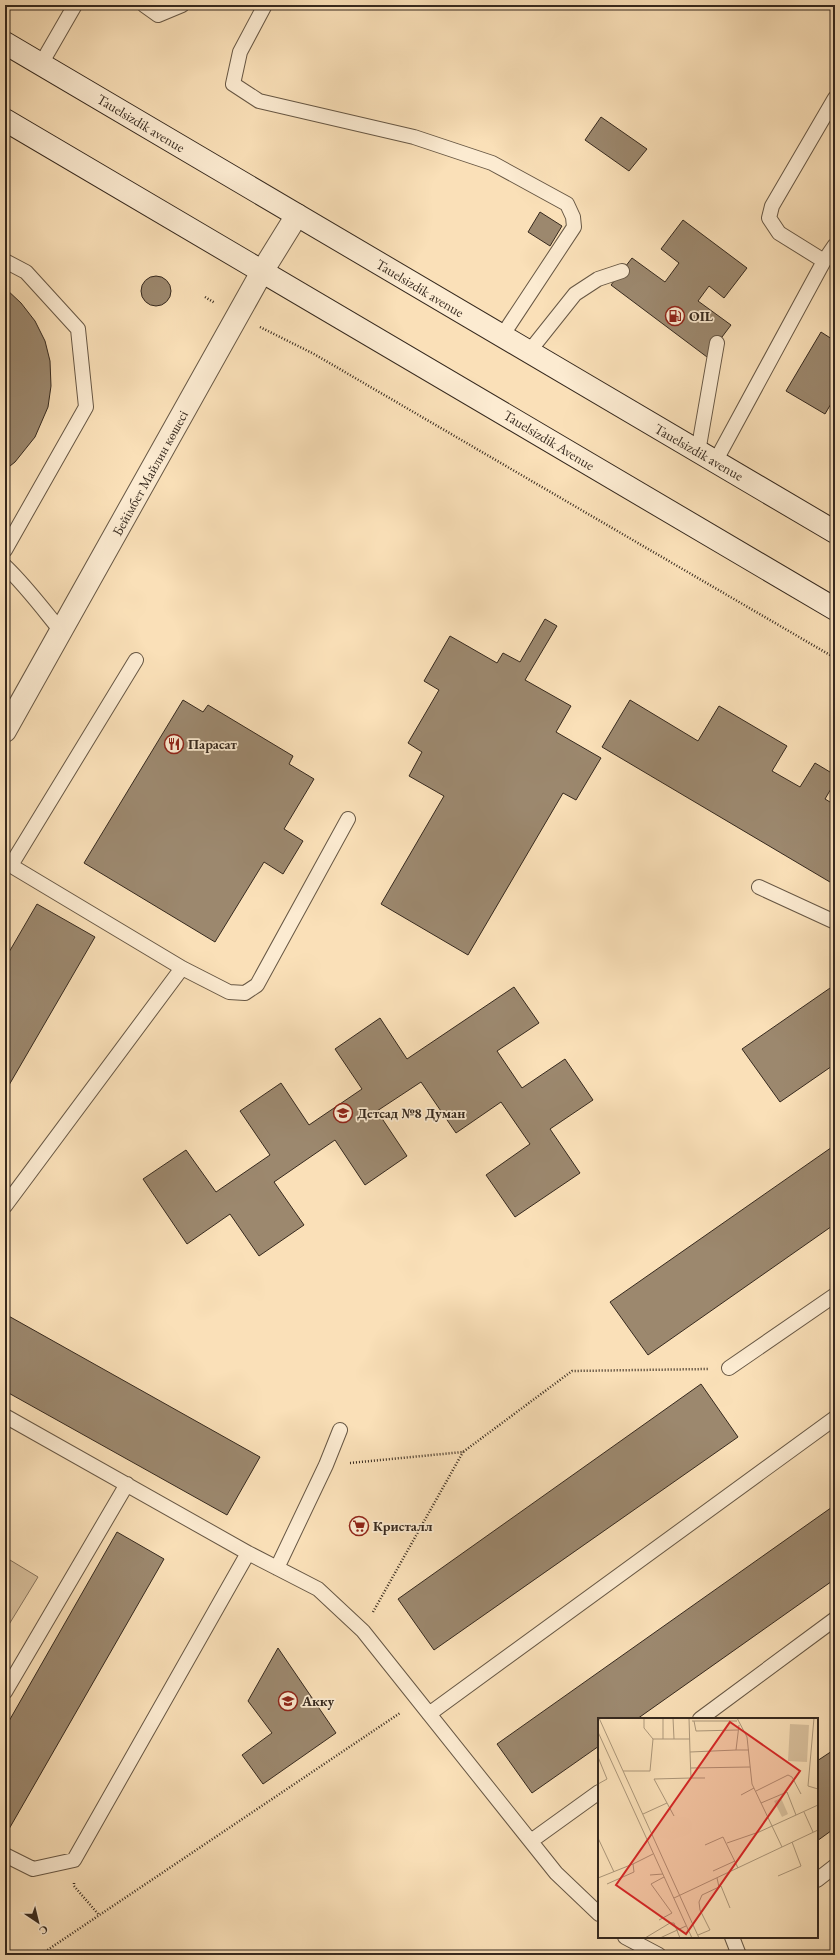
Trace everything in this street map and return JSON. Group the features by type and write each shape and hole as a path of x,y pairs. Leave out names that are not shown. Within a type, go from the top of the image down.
{"main road":[{"name":"Tauelsizdik avenue","path":"5,43 502,336 528,353 835,532"},
{"path":"5,120 263,270"},
{"name":"Бейімбет Майлин көшесі","path":"5,731 263,270 297,215"},
{"name":"Tauelsizdik Avenue","path":"263,270 835,610"}],"lane":[{"path":"41,64 75,5"},
{"path":"144,5 158,15 182,5"},
{"path":"265,5 240,52 233,84 259,101 414,137 492,163 567,204 574,227 502,336"},
{"path":"824,262 779,233 769,218 772,206 835,98"},
{"path":"706,457 835,245"},
{"path":"5,261 26,272 78,329 86,407 5,550"},
{"path":"528,353 575,294 598,279 622,271"},
{"path":"706,457 717,343"},
{"path":"5,566 22,582 27,591 61,631"},
{"path":"136,660 8,864 182,968 229,992 245,993 257,985 348,819"},
{"path":"759,887 835,922"},
{"path":"5,1206 182,968"},
{"path":"729,1368 835,1295"},
{"path":"5,1416 248,1553 318,1588 363,1631 556,1873 598,1913"},
{"path":"429,1714 835,1418"},
{"path":"278,1568 326,1465 340,1430"},
{"path":"5,1692 127,1484"},
{"path":"5,1855 33,1869 74,1860 248,1553"},
{"path":"701,1718 835,1619"},
{"path":"531,1841 598,1793"},
{"path":"818,1879 835,1866"},
{"path":"627,1938 659,1955"}],"path":[{"path":"205,297 237,317 314,354 835,658"},
{"path":"363,1631 463,1452 572,1371 729,1368"},
{"path":"326,1465 463,1452"},
{"path":"40,1955 418,1700"},
{"path":"74,1860 74,1886 99,1915"}],"shaded area":[{"path":"5,1557 38,1577 5,1631"}],"building":[{"path":"601,117 647,149 629,171 585,140"},
{"path":"540,212 562,226 550,246 528,232"},
{"path":"683,220 747,268 724,298 709,286 698,301 731,325 707,357 611,285 632,258 665,282 679,263 661,249"},
{"path":"156,276 167,280 171,291 167,302 156,306 145,302 141,291 145,280"},
{"path":"5,288 21,303 35,321 45,341 50,361 51,386 48,407 35,437 15,462 5,470"},
{"path":"821,332 835,341 835,397 825,414 786,391"},
{"path":"545,619 557,626 525,680 571,706 556,732 601,758 576,800 563,793 468,955 381,904 444,796 409,776 422,752 408,743 439,690 424,681 450,636 497,663 503,653 520,662"},
{"path":"183,700 203,712 208,705 293,756 289,764 314,779 284,829 303,841 283,874 264,862 215,942 84,863"},
{"path":"630,700 698,741 719,706 787,746 772,771 800,787 815,763 835,775 835,782 825,799 835,805 835,885 602,747"},
{"path":"37,904 95,937 5,1092 5,959"},
{"path":"833,986 835,989 835,1064 780,1102 742,1049"},
{"path":"514,987 539,1023 497,1051 522,1088 565,1059 593,1100 550,1129 580,1173 515,1217 486,1175 530,1144 501,1102 456,1133 421,1082 377,1111 407,1156 365,1185 335,1140 274,1182 304,1225 259,1256 230,1214 187,1244 143,1179 186,1150 216,1192 270,1155 240,1111 281,1083 309,1125 362,1089 335,1049 380,1018 407,1059"},
{"path":"835,1145 835,1224 648,1355 610,1302"},
{"path":"5,1314 260,1457 227,1515 5,1391"},
{"path":"701,1384 738,1437 434,1650 398,1599"},
{"path":"835,1505 835,1579 638,1718 598,1718 598,1747 532,1793 497,1744"},
{"path":"117,1532 164,1559 5,1836 5,1728"},
{"path":"278,1648 336,1733 263,1784 242,1755 272,1733 248,1701"},
{"path":"835,1749 835,1828 818,1840 818,1760"}],"place":[{"name":"OIL","path":"675,316"},
{"name":"Парасат","path":"174,744"},
{"name":"Детсад №8 Думан","path":"343,1113"},
{"name":"Кристалл","path":"359,1526"},
{"name":"Акку","path":"288,1701"}]}
